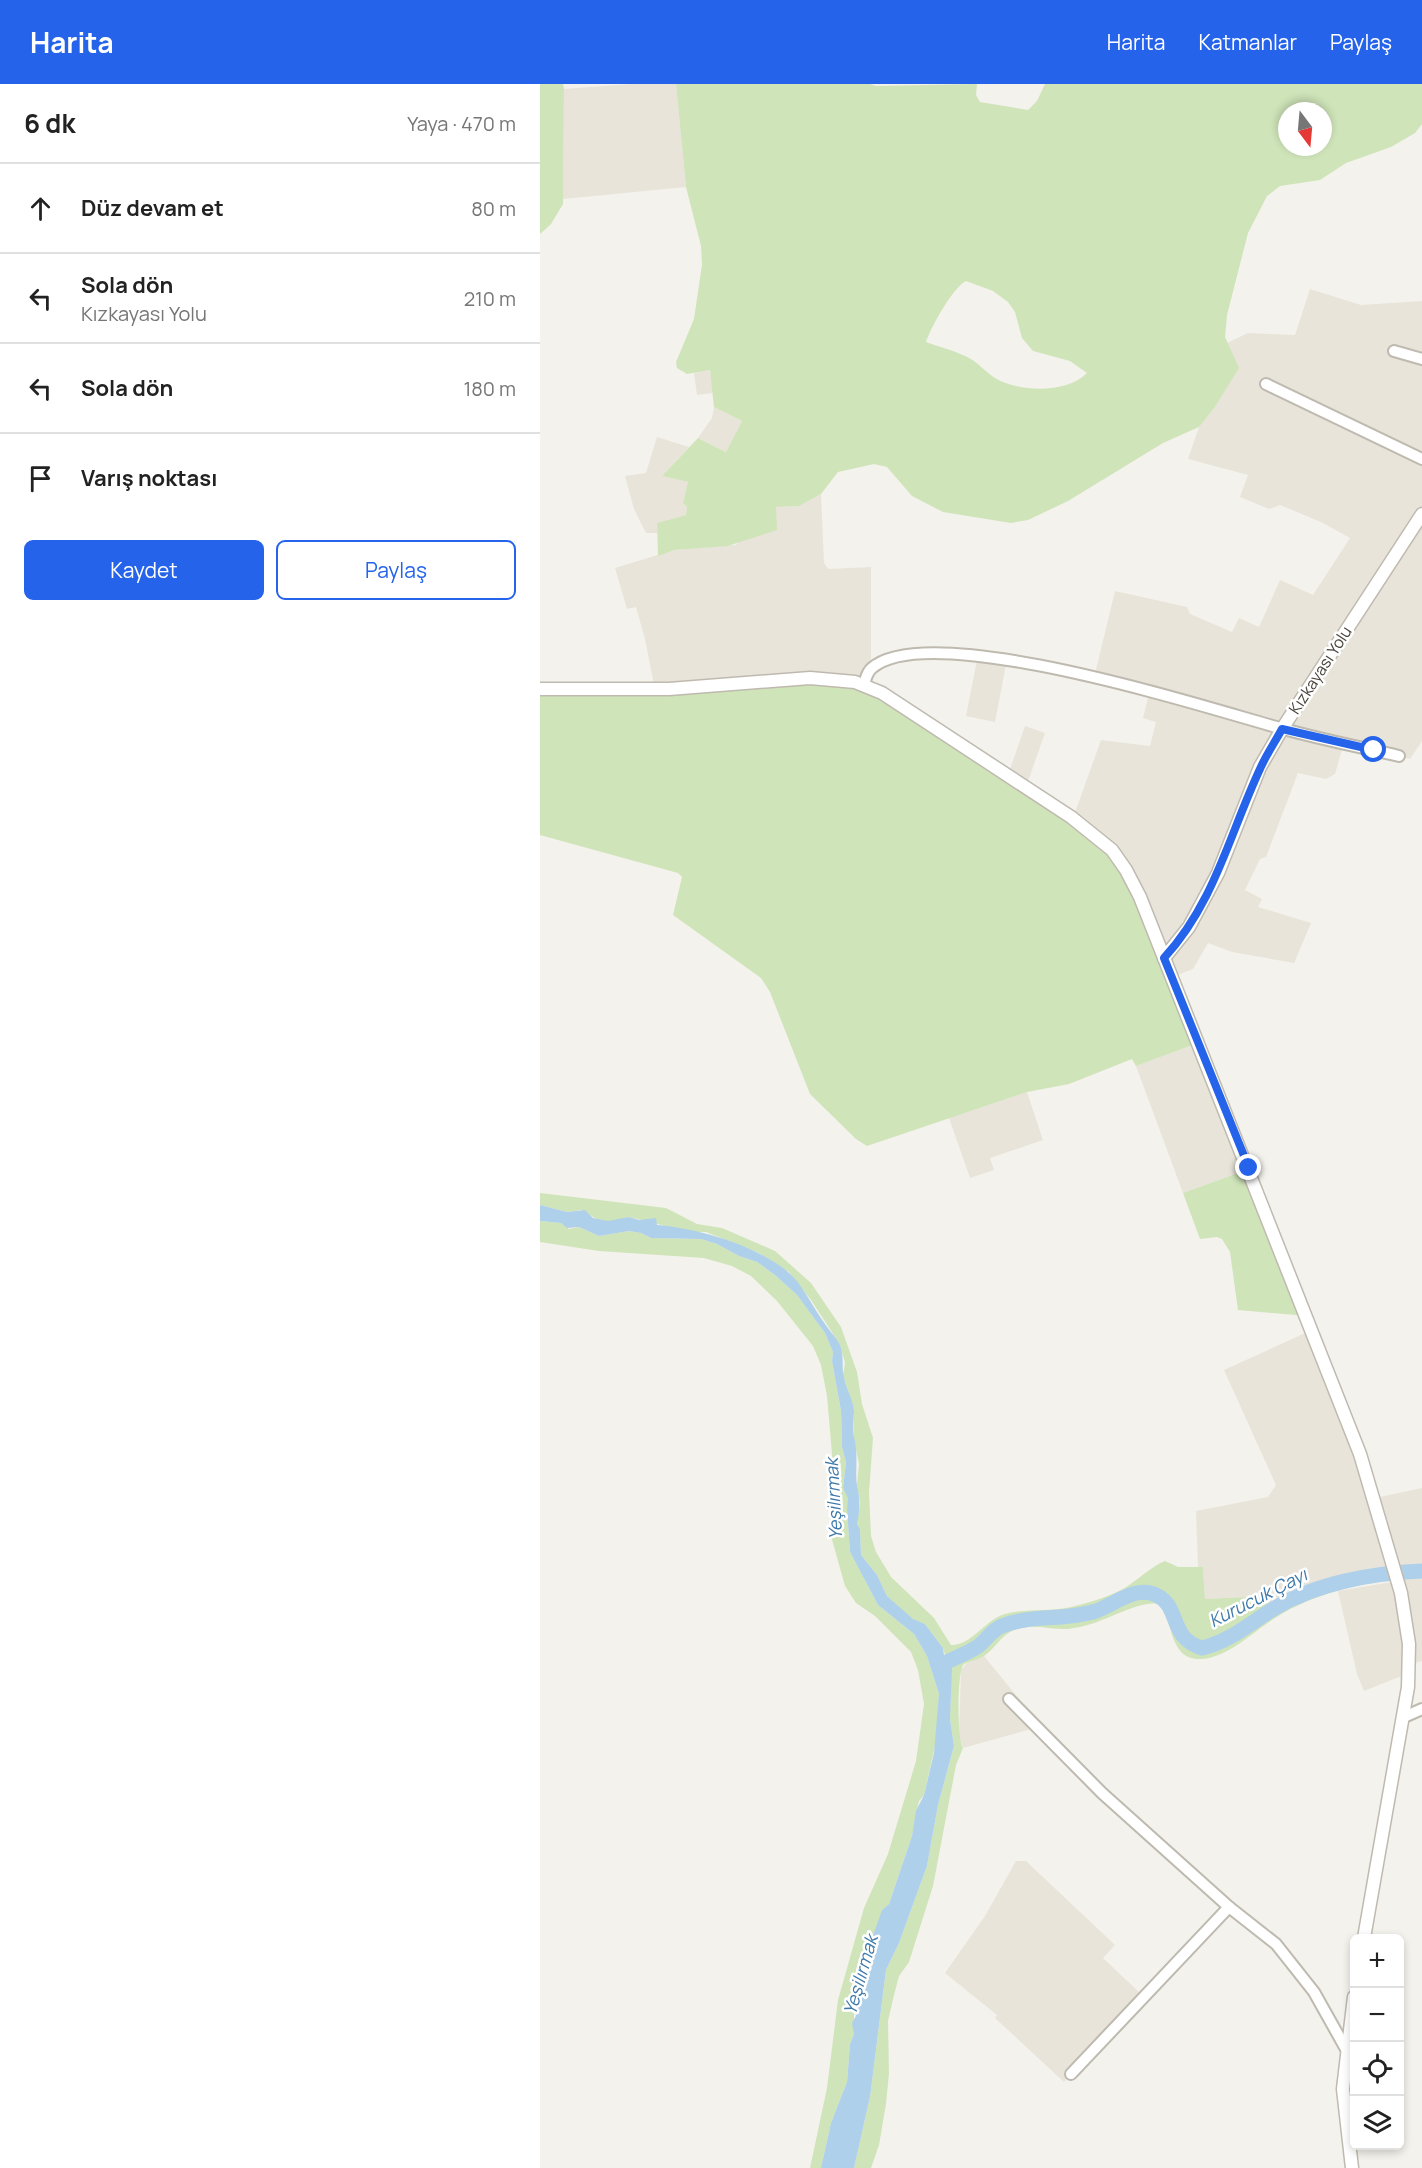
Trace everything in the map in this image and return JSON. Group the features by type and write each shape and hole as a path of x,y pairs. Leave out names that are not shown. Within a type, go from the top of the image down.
{"street":[{"path":"1394,351 1422,358"},
{"path":"1266,384 1422,459"},
{"name":"Kızkayası Yolu","path":"1164,958 1189,927 1218,873 1260,767 1282,729 1422,514"},
{"path":"864,684 871,668 898,658 928,653 986,656 1128,684 1282,729 1400,756"},
{"path":"540,689 662,690 810,678 864,684 899,703 1101,839 1126,870 1164,958 1360,1454 1401,1593 1409,1644 1404,1717 1365,1934"},
{"path":"1009,1699 1102,1793 1229,1908 1276,1944 1314,1992 1346,2049"},
{"path":"1404,1717 1422,1709"},
{"path":"1071,2074 1229,1908"},
{"path":"1350,2023 1343,2089 1352,2168"}],"shaded area":[{"path":"631,84 676,84 686,187 563,199 564,89"},
{"path":"1310,289 1361,305 1422,301 1422,741 1410,759 1344,743 1335,774 1326,779 1298,773 1266,857 1260,859 1245,890 1262,899 1258,907 1311,923 1294,963 1232,952 1208,943 1193,969 1172,977 1073,818 1101,740 1150,746 1156,722 1143,718 1150,690 1094,678 1115,591 1187,607 1190,614 1232,632 1239,618 1259,627 1280,580 1313,595 1350,538 1321,522 1280,505 1269,509 1240,497 1248,475 1188,459 1199,427 1215,407 1238,369 1227,343 1248,333 1295,335"},
{"path":"710,370 713,393 697,395 694,373"},
{"path":"714,407 742,421 726,452 698,438 712,418"},
{"path":"657,437 689,447 662,476 688,482 683,503 687,507 686,515 657,523 657,533 646,533 634,509 625,476 646,473"},
{"path":"821,494 824,563 828,569 871,567 871,668 864,684 655,690 636,607 627,609 615,568 674,550 736,545 775,507 799,506"},
{"path":"978,655 1007,659 995,722 966,716"},
{"path":"1025,726 1045,733 1026,787 1008,775"},
{"path":"1198,1043 1249,1169 1183,1193 1136,1066"},
{"path":"1027,1092 1043,1140 990,1158 994,1170 970,1178 949,1118"},
{"path":"1312,1330 1375,1498 1422,1488 1422,1565 1381,1569 1324,1581 1284,1596 1267,1607 1266,1596 1205,1599 1203,1568 1198,1568 1196,1511 1268,1497 1276,1485 1224,1370"},
{"path":"1422,1577 1422,1661 1409,1665 1409,1673 1364,1691 1357,1674 1338,1591"},
{"path":"984,1656 1037,1721 1035,1728 963,1748 959,1735 961,1670 968,1662"},
{"path":"1016,1861 1026,1861 1115,1945 1103,1958 1144,1997 1064,2082 995,2018 997,2015 945,1973 985,1916"}],"green space":[{"path":"540,84 563,84 564,89 563,204 551,224 540,234"},
{"path":"676,84 870,84 876,86 977,84 976,95 980,102 1028,110 1037,101 1045,84 1422,84 1422,124 1415,133 1391,147 1346,163 1320,180 1280,186 1267,196 1248,233 1227,315 1225,337 1239,368 1215,407 1199,427 1163,443 1068,501 1028,520 1011,523 943,512 912,496 887,467 874,464 838,472 821,494 799,506 776,507 777,530 728,546 674,550 658,556 657,523 686,515 687,507 683,503 688,482 662,476 698,438 726,452 742,421 714,407 710,370 687,374 677,368 676,362 694,319 702,265 701,246 686,187","holes":["966,281 993,291 1008,302 1015,312 1022,338 1033,351 1070,361 1087,373 1078,380 1055,388 1016,386 995,378 965,356 926,342 949,300"]},
{"path":"855,682 1071,817 1119,859 1198,1043 1136,1066 1132,1059 1069,1084 1027,1092 867,1146 856,1139 810,1094 770,992 761,978 673,915 682,877 678,873 540,835 540,689"},
{"path":"1249,1169 1307,1316 1238,1310 1230,1252 1222,1239 1217,1237 1200,1239 1183,1193"},
{"path":"540,1193 666,1208 697,1224 722,1228 775,1251 811,1283 841,1327 857,1372 862,1404 873,1438 869,1492 871,1536 876,1552 891,1577 934,1618 951,1645 971,1638 1002,1615 1020,1611 1066,1608 1105,1597 1123,1589 1165,1561 1178,1567 1203,1567 1205,1599 1266,1596 1267,1607 1303,1589 1342,1576 1382,1568 1422,1565 1422,1577 1366,1583 1308,1601 1275,1618 1227,1651 1209,1658 1195,1659 1185,1655 1174,1639 1164,1611 1159,1605 1146,1604 1088,1625 1068,1629 1028,1627 1014,1630 984,1656 963,1665 958,1707 963,1748 956,1765 933,1886 909,1962 899,1976 888,2021 889,2073 886,2104 879,2145 871,2168 854,2168 870,2097 886,1970 899,1943 927,1866 938,1805 954,1746 950,1719 951,1674 943,1648 925,1624 912,1619 887,1596 877,1575 861,1555 860,1529 857,1524 860,1503 857,1484 859,1464 854,1439 854,1410 843,1375 845,1363 839,1343 811,1300 789,1272 759,1253 706,1232 690,1232 629,1217 613,1222 598,1220 582,1210 567,1212 540,1205"},
{"path":"540,1221 561,1223 569,1229 579,1227 599,1236 629,1231 651,1238 701,1239 757,1262 797,1295 825,1333 833,1352 832,1361 841,1411 842,1447 846,1462 843,1488 849,1498 847,1510 850,1552 878,1605 914,1634 927,1656 939,1694 937,1737 924,1795 919,1801 912,1836 889,1904 882,1910 860,1973 861,1981 854,2001 854,2034 850,2044 847,2082 831,2123 821,2168 810,2168 827,2088 838,2000 864,1908 888,1854 916,1761 924,1704 918,1670 911,1652 875,1616 856,1603 845,1586 831,1536 829,1485 832,1454 827,1396 821,1365 813,1346 777,1301 751,1276 732,1266 704,1258 599,1251 540,1242"}],"water":[{"name":"Yeşilırmak","path":"540,1205 567,1212 585,1210 593,1218 608,1221 629,1217 639,1220 656,1218 657,1225 707,1234 759,1253 792,1276 841,1347 843,1373 854,1411 856,1481 859,1494 857,1524 860,1529 861,1555 877,1575 887,1596 913,1619 925,1624 943,1648 944,1655 952,1669 950,1719 954,1746 938,1805 927,1866 899,1943 886,1970 870,2097 854,2168 821,2168 831,2123 847,2082 850,2044 854,2034 852,2023 856,2016 854,2001 861,1981 860,1973 882,1910 889,1904 912,1836 916,1811 924,1795 934,1753 939,1694 927,1656 914,1634 878,1605 850,1552 848,1498 843,1488 846,1462 842,1447 841,1411 832,1361 833,1352 825,1333 797,1295 757,1262 701,1239 651,1238 629,1231 599,1236 579,1227 567,1228 561,1223 540,1221"}],"waterway":[{"name":"Kurucuk Çayı","path":"940,1665 977,1647 995,1630 1013,1622 1084,1614 1141,1592 1156,1595 1164,1600 1184,1637 1202,1648 1231,1636 1275,1608 1309,1592 1365,1577 1422,1571"}],"route":[{"path":"1249,1168 1164,958 1189,927 1200,908 1231,844 1260,767 1282,729 1374,750"}]}
